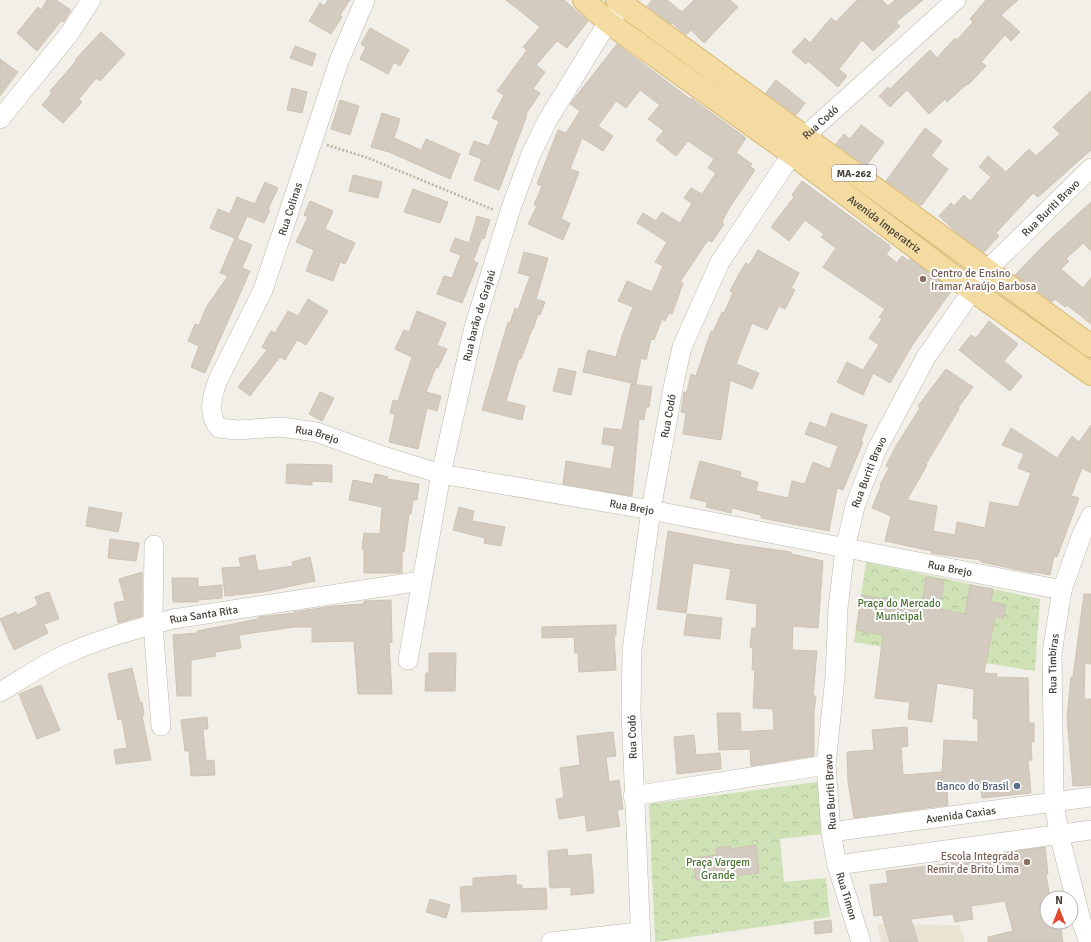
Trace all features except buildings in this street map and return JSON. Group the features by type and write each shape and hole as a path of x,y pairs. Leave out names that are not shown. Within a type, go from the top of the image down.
{"main road":[{"name":"Avenida Imperatriz","path":"584,0 608,22 792,154 972,290 1091,374"},
{"name":"Avenida Imperatriz","path":"622,1 986,271 1091,346"}],"street":[{"path":"0,120 69,34 91,0"},
{"name":"Rua Colinas","path":"212,416 214,392 218,380 264,290 338,61 365,0"},
{"name":"Rua barão de Grajaú","path":"408,660 441,474 474,327 509,216 531,154 547,120 622,1"},
{"name":"Rua Codó","path":"640,937 633,796 631,711 632,650 651,510 682,347 720,262 805,136 946,3"},
{"name":"Rua Buriti Bravo","path":"834,849 826,765 835,677 838,608 845,549 855,506 876,451 926,357 972,290 986,271 1091,168"},
{"name":"Rua Brejo","path":"212,416 213,422 219,428 225,430 281,427 316,432 380,455 441,474 651,510 845,549 1062,590"},
{"name":"Rua Timbiras","path":"1089,942 1081,920 1057,818 1052,653 1062,590 1082,534 1091,516"},
{"path":"154,546 153,625 161,726"},
{"name":"Rua Santa Rita","path":"0,692 63,655 101,640 173,619 421,581"},
{"path":"633,796 826,765"},
{"name":"Avenida Caxias","path":"834,849 1057,818 1091,797"},
{"name":"Avenida Caxias","path":"834,849 1057,818 1091,830"},
{"name":"Rua Timon","path":"834,849 861,942"},
{"path":"551,942 640,937"}],"path":[{"path":"313,141 368,158 509,216"}],"shaded area":[{"path":"877,924 960,925 965,942 881,942"}],"green space":[{"name":"Praça do Mercado Municipal","path":"866,562 1040,599 1035,671 854,642"},
{"name":"Praça Vargem Grande","path":"817,782 823,834 780,839 784,882 826,878 830,917 655,942 649,804"}],"place":[{"name":"Centro de Ensino Iramar Araújo Barbosa","path":"923,279"},
{"name":"Banco do Brasil","path":"1017,786"},
{"name":"Escola Integrada Remir de Brito Lima","path":"1027,862"}]}
